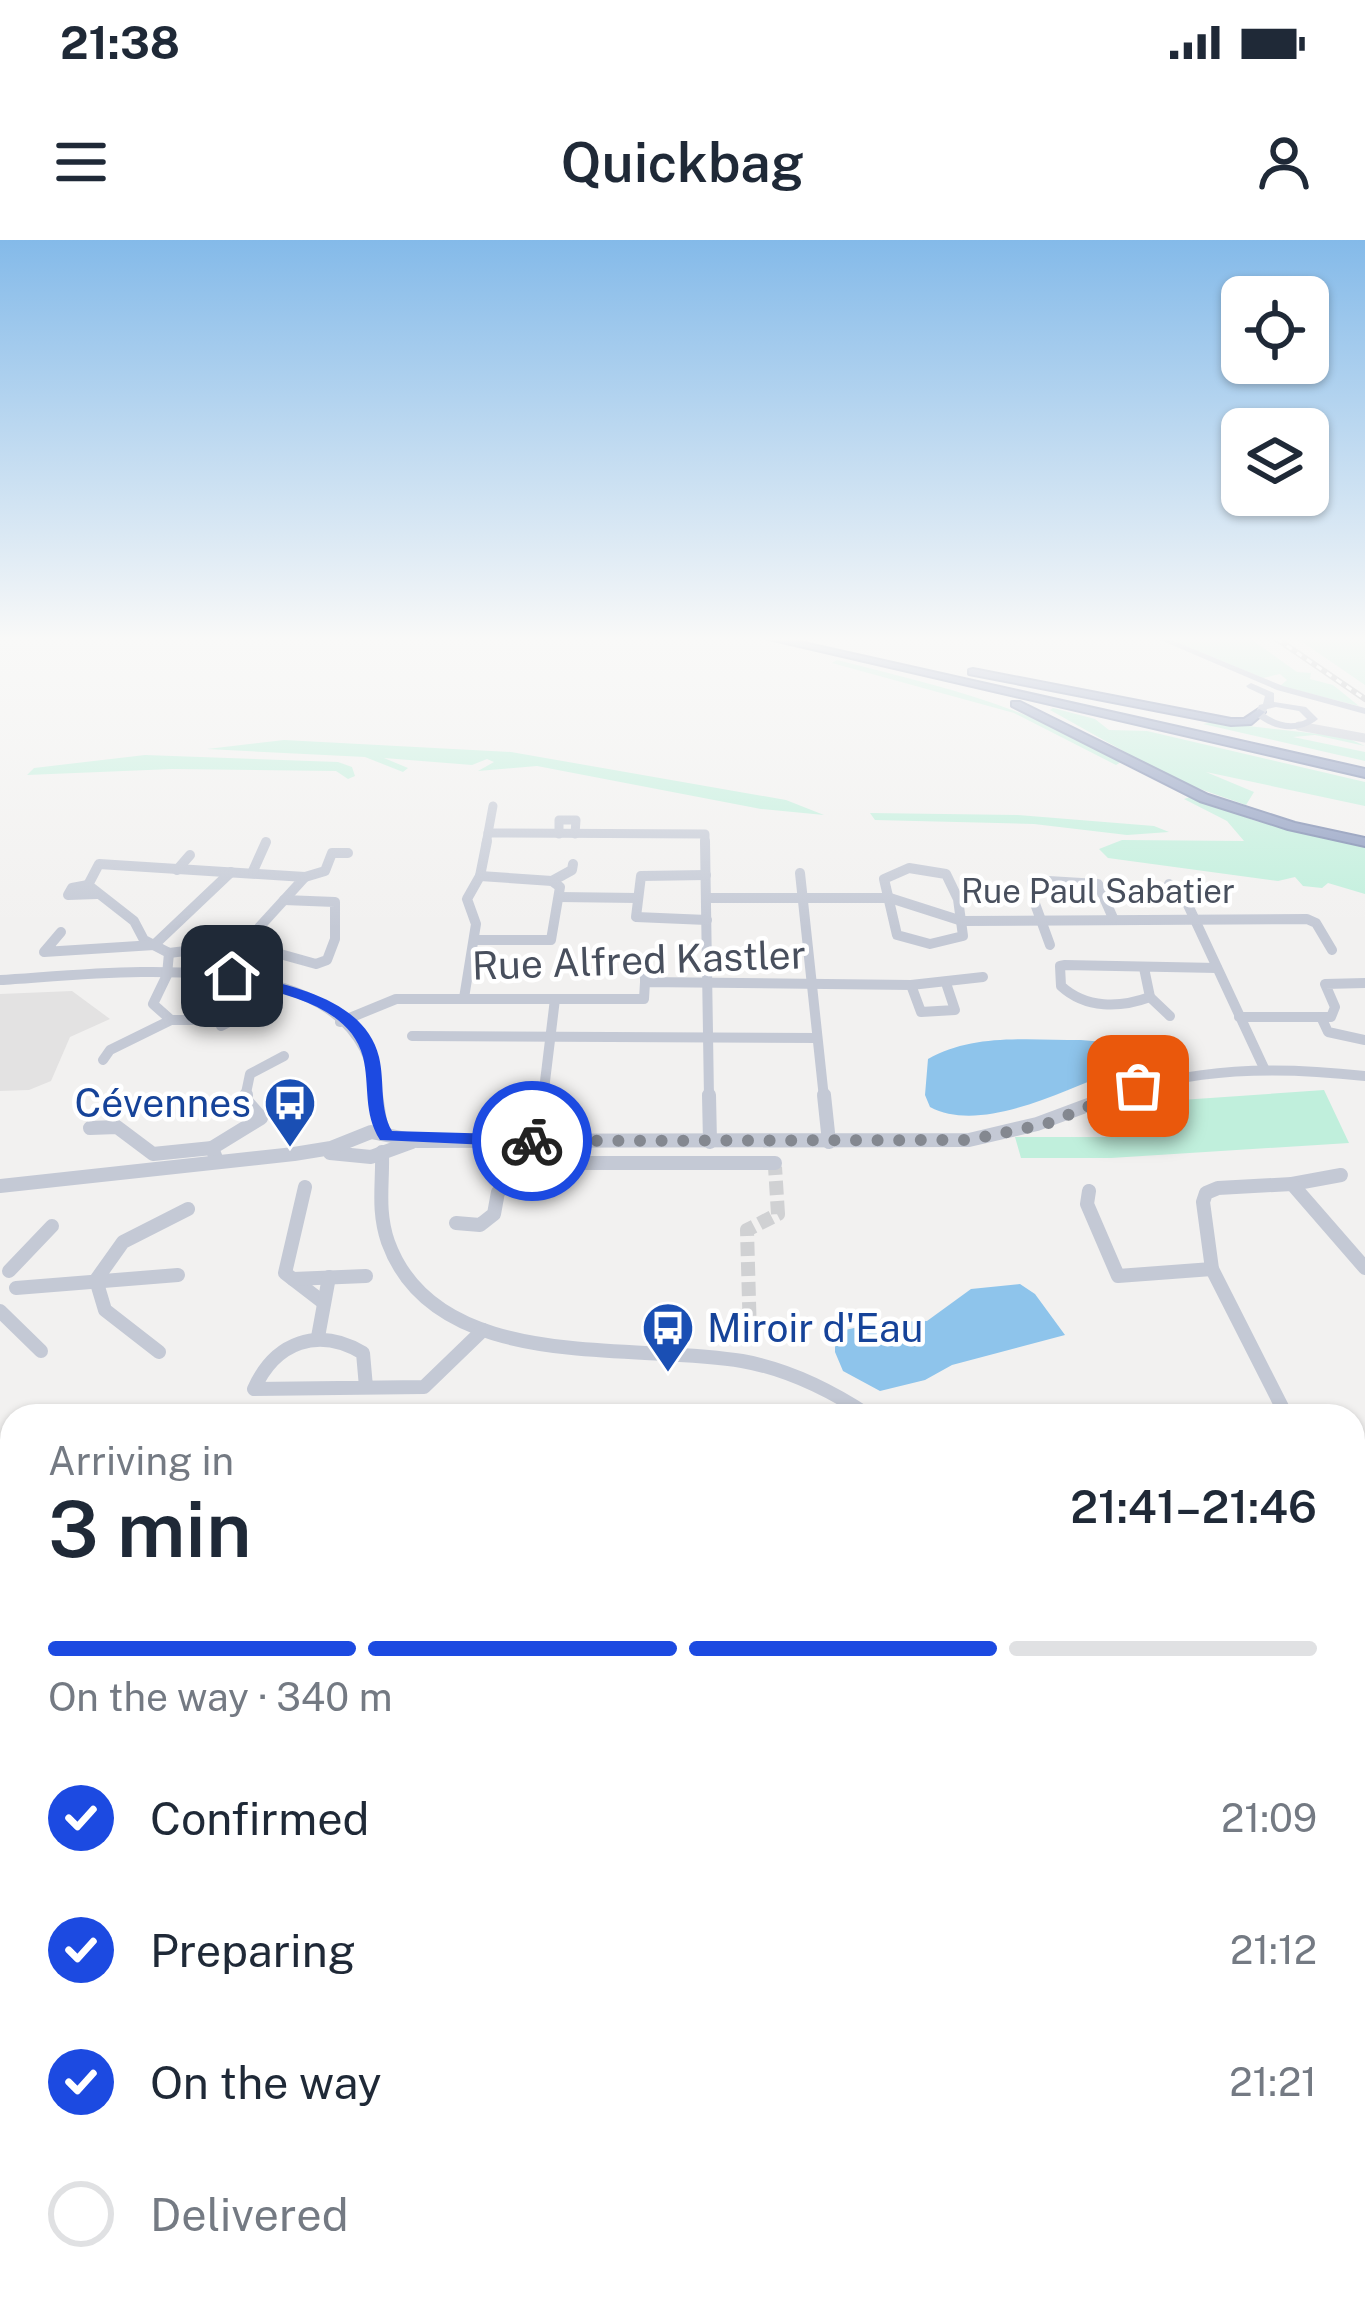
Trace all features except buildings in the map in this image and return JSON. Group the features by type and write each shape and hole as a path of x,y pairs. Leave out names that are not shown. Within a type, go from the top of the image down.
{"highway":[{"path":"1079,735 1204,798 1292,826 1365,842"},
{"path":"1212,735 1365,769"},
{"path":"1221,735 1365,769"}],"street":[{"path":"464,998 476,924 467,899 479,876 493,806"},
{"path":"559,834 559,820 570,814 576,820 574,834"},
{"path":"488,833 705,834 710,1142"},
{"path":"253,871 266,842"},
{"path":"284,900 335,902 334,939 327,960 316,964 244,944 169,953 144,940 134,921 92,890 101,860 177,870 305,877 325,871 332,853 348,854"},
{"path":"177,870 190,855"},
{"path":"479,876 552,880 572,870 573,864"},
{"path":"940,871 952,884 962,921 963,936 954,941 905,940 893,928 884,879 892,872 940,871"},
{"path":"61,932 44,952 154,945 231,872"},
{"path":"800,873 829,1142"},
{"path":"706,874 641,876 637,898 638,919 707,920"},
{"path":"244,944 305,877"},
{"path":"475,940 551,940 560,887 552,880"},
{"path":"1050,945 1034,902 1032,880 1098,884 1113,918"},
{"path":"1181,888 1264,1068"},
{"path":"559,898 637,898"},
{"name":"Rue Paul Sabatier","path":"706,898 890,898 962,921 1307,919 1316,923 1332,950"},
{"path":"169,953 167,975 153,1004 171,1020"},
{"path":"638,964 645,972 645,982"},
{"path":"1150,994 1128,1004 1079,1000 1060,986 1060,966 1217,968"},
{"path":"1144,968 1150,994 1170,1016"},
{"path":"0,980 232,976 290,990 342,1020 370,1053 386,1155 379,1176 386,1234 403,1272 430,1300 483,1330 556,1347 747,1362 808,1380 849,1404"},
{"name":"Rue Alfred Kastler","path":"342,1020 396,999 644,999 645,982 911,985 983,976"},
{"path":"1239,1017 1330,1017 1335,1007 1324,984 1365,982"},
{"path":"911,985 921,1012 955,1010 946,983"},
{"path":"538,1141 555,999"},
{"path":"103,1060 110,1050 171,1020 198,1020 216,1012 229,1022 221,1026"},
{"path":"1321,1017 1328,1032 1365,1040"},
{"path":"342,1020 367,1072 368,1114 356,1146"},
{"path":"412,1036 818,1038"},
{"path":"0,1186 214,1155 261,1118 245,1100 252,1082 249,1076 284,1056"},
{"path":"90,1129 117,1127 153,1154 214,1155 417,1141 991,1138 1046,1124 1151,1083 1264,1068 1365,1076"},
{"path":"456,1222 480,1225 494,1214 498,1192 510,1183 515,1141"},
{"path":"535,1163 775,1165 774,1142"},
{"path":"356,1146 383,1144"},
{"path":"356,1146 379,1176"},
{"path":"1280,1404 1212,1269 1203,1202 1206,1193 1218,1188 1292,1184 1341,1175"},
{"path":"1292,1184 1365,1268"},
{"path":"288,1276 305,1187"},
{"path":"1089,1192 1087,1204 1118,1276 1212,1269"},
{"path":"96,1280 123,1242 188,1208"},
{"path":"16,1288 4,1269 52,1226"},
{"path":"41,1352 0,1309 16,1288 178,1274"},
{"path":"288,1276 366,1276"},
{"path":"288,1276 324,1303"},
{"path":"318,1337 329,1277"},
{"path":"96,1280 105,1310 159,1352"},
{"path":"366,1387 363,1353 350,1343 318,1337 269,1360 254,1390 424,1387 483,1330"}],"shaded area":[{"path":"72,991 110,1019 70,1037 51,1081 29,1090 0,1091 0,994"}],"green space":[{"path":"1058,735 1086,743 1121,762 1116,765"},
{"path":"1095,735 1166,735 1365,782 1365,806 1206,772 1254,792 1246,805 1177,781"},
{"path":"1253,735 1310,735 1293,737 1365,752 1365,761"},
{"path":"1317,735 1345,737 1365,746"},
{"path":"284,740 511,752 786,800 824,815 761,809 537,766 478,771 494,762 487,759 472,765 384,758 408,768 403,772 365,757 207,749"},
{"path":"145,755 338,762 352,767 355,776 348,779 336,771 172,769 27,775 34,768"},
{"path":"1190,797 1256,821 1365,846 1365,894 1328,883 1322,888 1303,886 1295,877 1278,881 1108,858 1099,849 1122,840 1244,841 1227,821 1184,799"},
{"path":"870,813 1018,815 1154,826 1169,832 1127,835 1034,824 875,820"},
{"path":"1324,1090 1349,1143 1111,1158 1021,1158 1015,1137 1133,1137 1152,1102"}],"water":[{"path":"1002,1040 1104,1042 1113,1072 1022,1107 973,1116 930,1107 925,1095 928,1059 945,1051"},
{"path":"1020,1284 1035,1294 1065,1335 952,1365 925,1380 880,1391 843,1371 835,1352 835,1332 883,1322 927,1321 971,1289"}],"tunnel":[{"path":"750,1336 747,1230 778,1214 775,1167"}],"way so far":[{"path":"532,1141 969,1140 1046,1124 1138,1086"}],"place":[{"name":"Cévennes","path":"290,1149"},
{"name":"Miroir d'Eau","path":"668,1374"}],"route":[{"path":"232,976 309,996 354,1027 370,1053 382,1134 417,1141 532,1141"}]}
